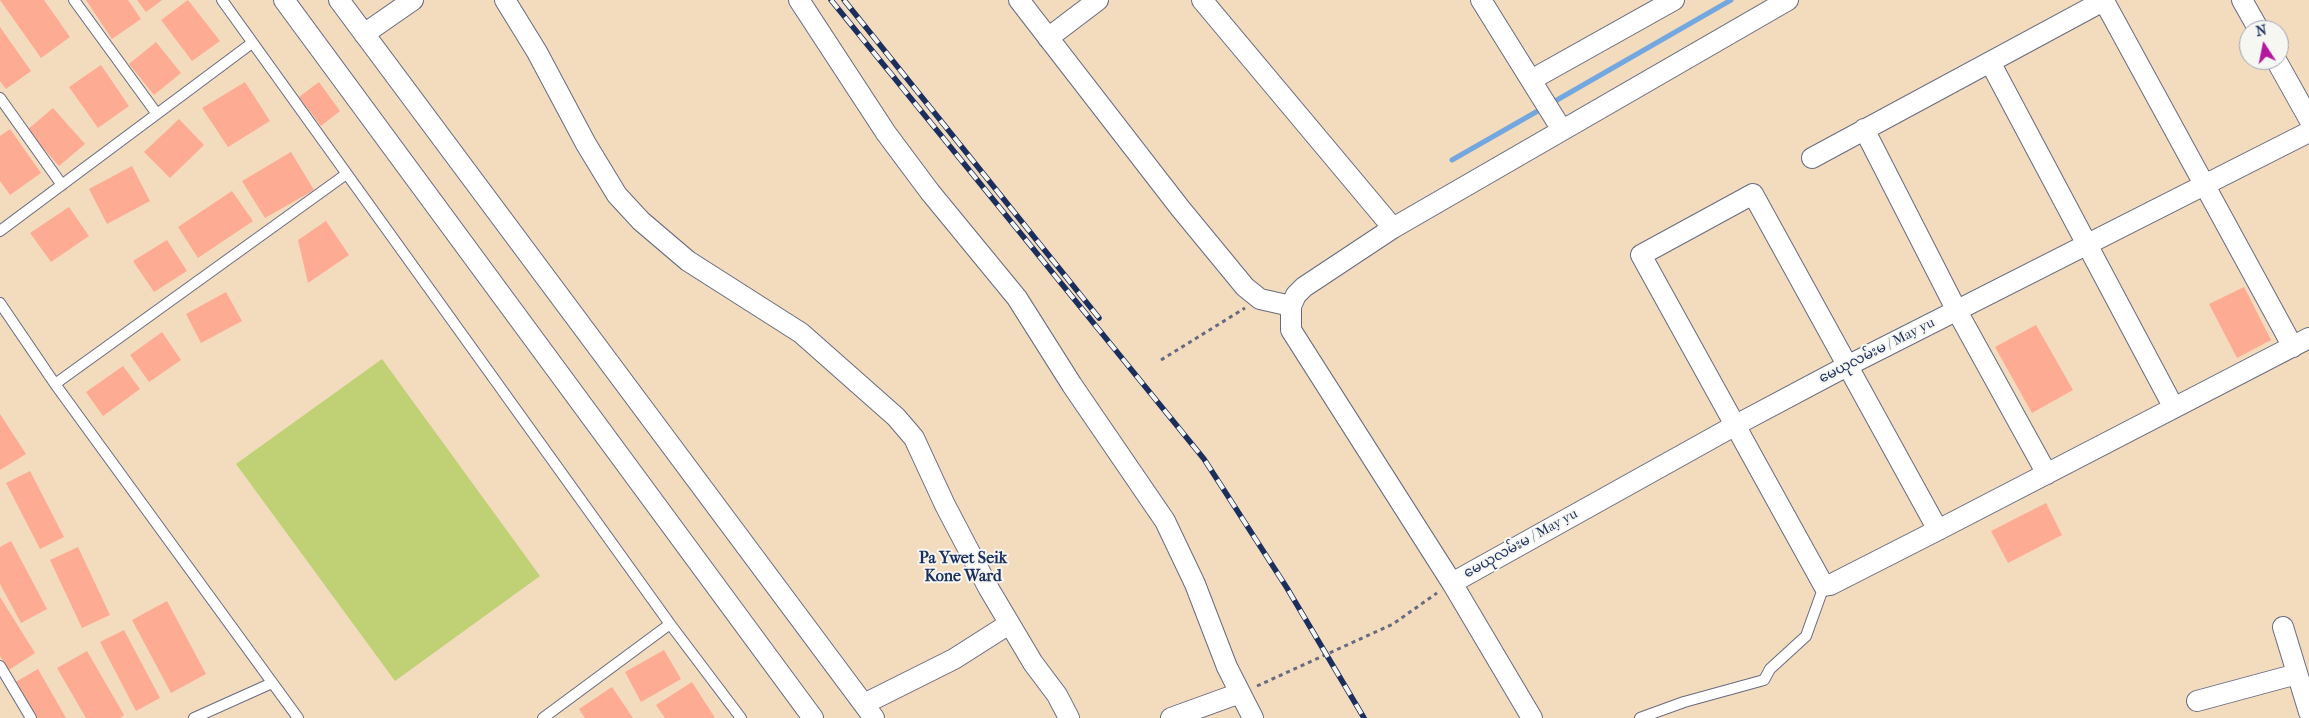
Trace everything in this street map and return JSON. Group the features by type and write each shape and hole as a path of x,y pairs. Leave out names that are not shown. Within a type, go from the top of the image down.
{"street":[{"path":"284,0 813,718"},
{"path":"339,0 869,711 1009,624"},
{"path":"364,34 414,0"},
{"path":"505,0 537,52 586,144 617,195 642,221 688,261 800,333 896,417 914,438 945,505 1009,624 1033,664 1057,695 1069,718"},
{"path":"799,0 886,132 924,185 1017,298 1072,385 1165,521 1195,584 1227,667 1253,718"},
{"path":"1019,0 1180,208 1245,287 1260,299 1291,306"},
{"path":"1048,38 1098,0"},
{"path":"1481,0 1560,127"},
{"path":"1536,88 1674,0"},
{"path":"1532,718 1452,583 1291,330 1291,306 1296,295 1304,287 1393,228 1560,127 1788,0"},
{"path":"1812,158 2104,0 2204,185 2301,342 1830,586 1824,586 1641,255 1753,194 1938,530"},
{"path":"2242,0 2253,20"},
{"path":"1209,2 1393,228"},
{"path":"1990,62 2174,408"},
{"path":"2282,70 2309,118"},
{"path":"1864,130 1958,311 2047,474"},
{"name":"မေယုလမ်းမ / May yu","path":"1452,583 1846,366 2309,132"},
{"path":"2283,627 2309,712"},
{"path":"2197,701 2297,674"},
{"path":"1171,718 1240,693"}],"lane":[{"path":"74,0 157,114"},
{"path":"222,0 345,175 670,624 741,718"},
{"path":"0,231 252,43"},
{"path":"0,98 62,185"},
{"path":"55,384 345,175"},
{"path":"0,303 55,384 298,718"},
{"path":"1640,718 1684,702 1764,680 1770,669 1806,636 1824,586"},
{"path":"543,718 670,624"},
{"path":"0,666 32,718"},
{"path":"194,718 272,683"}],"path":[{"path":"1160,360 1260,299"},
{"path":"1240,693 1393,624 1452,583"}],"green space":[{"path":"382,359 540,576 395,681 236,464"}],"building":[{"path":"0,0 44,0 70,37 41,58"},
{"path":"86,0 128,0 141,19 112,39"},
{"path":"137,0 162,0 146,12"},
{"path":"188,0 220,41 192,61 161,20"},
{"path":"0,27 31,71 6,89 0,81"},
{"path":"156,42 181,73 154,95 129,64"},
{"path":"101,65 129,106 98,128 69,87"},
{"path":"245,82 270,121 228,147 202,108"},
{"path":"319,82 340,111 321,126 299,97"},
{"path":"53,108 85,144 59,166 27,130"},
{"path":"179,119 204,145 170,178 144,152"},
{"path":"10,129 41,173 10,195 0,181 0,136"},
{"path":"291,152 314,190 265,218 242,181"},
{"path":"132,166 150,201 107,224 89,189"},
{"path":"232,191 253,221 198,258 178,227"},
{"path":"69,207 89,236 51,262 30,233"},
{"path":"326,221 349,255 308,283 298,240"},
{"path":"167,240 187,271 154,292 133,261"},
{"path":"2244,287 2271,340 2237,358 2209,304"},
{"path":"226,292 242,321 201,343 186,314"},
{"path":"2036,325 2073,390 2032,413 1995,347"},
{"path":"162,332 181,360 149,382 130,355"},
{"path":"123,366 140,389 103,416 86,392"},
{"path":"0,414 26,454 0,470"},
{"path":"30,471 64,537 40,549 6,483"},
{"path":"2046,503 2062,535 2008,563 1991,531"},
{"path":"11,541 47,609 21,623 0,584 0,547"},
{"path":"78,547 110,615 82,628 50,560"},
{"path":"0,597 35,653 9,670 0,656"},
{"path":"167,601 206,674 171,693 132,620"},
{"path":"124,630 160,698 136,711 100,642"},
{"path":"664,650 681,679 641,702 625,672"},
{"path":"87,651 124,715 120,718 86,718 57,668"},
{"path":"38,669 66,718 31,718 12,684"},
{"path":"692,682 715,718 665,718 656,705"},
{"path":"612,687 633,718 585,718 579,709"}],"waterway":[{"path":"1550,104 1731,0"},
{"path":"1452,160 1543,108"}],"railway":[{"path":"831,0 1204,459 1287,588 1364,718"},
{"path":"844,0 1099,318"}],"district":[{"name":"Pa Ywet Seik Kone Ward","path":"963,568"}]}
